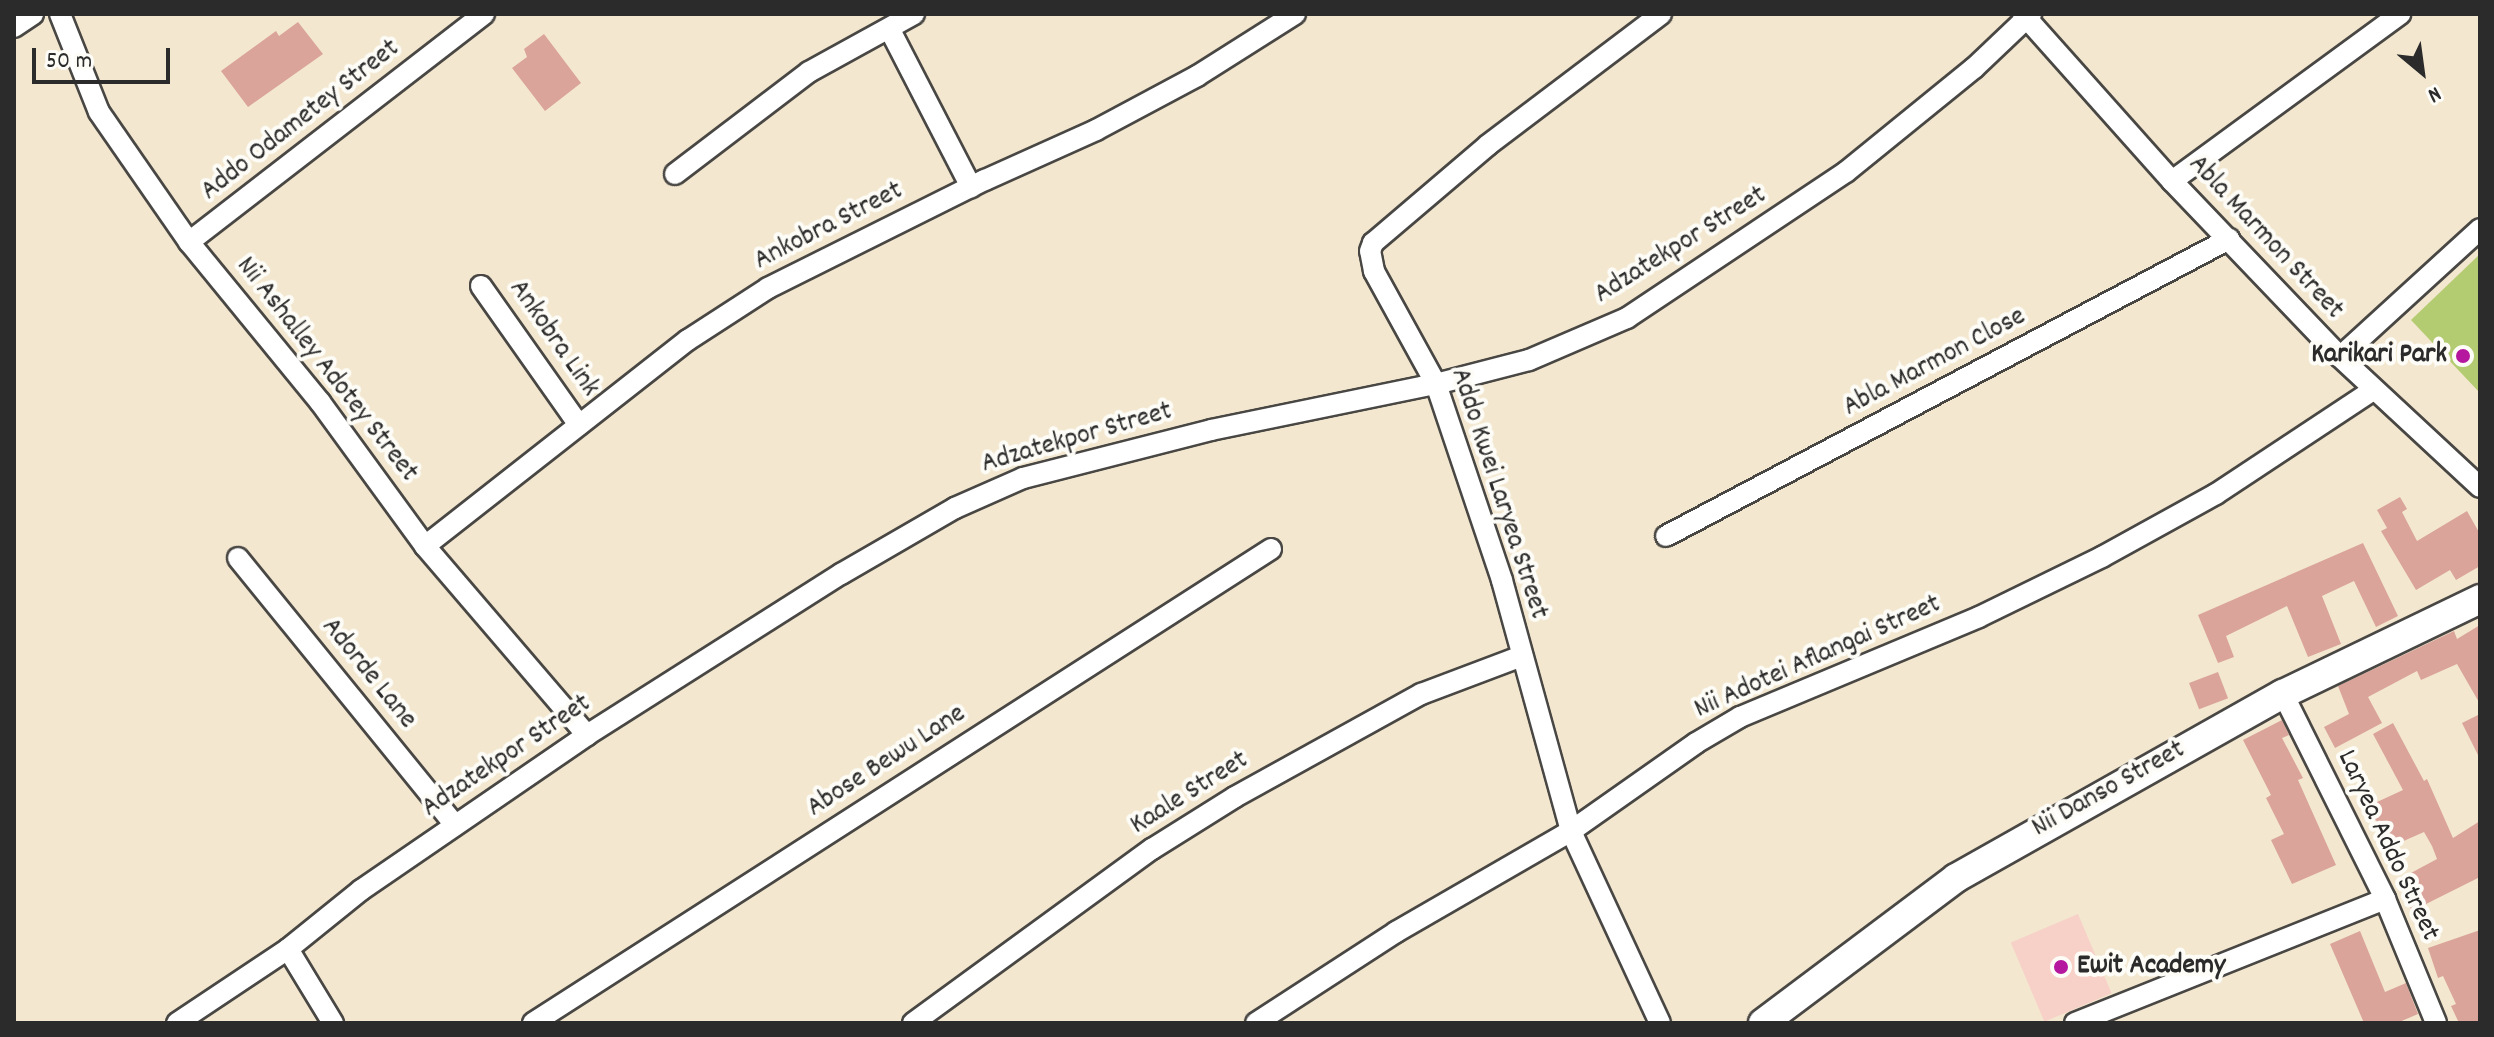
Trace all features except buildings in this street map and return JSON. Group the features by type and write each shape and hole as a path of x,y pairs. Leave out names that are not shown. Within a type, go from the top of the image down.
{"street":[{"path":"14,27 33,14"},
{"name":"Nii Ashalley Adotey Street","path":"60,14 99,112 189,242 320,402 425,546 587,735"},
{"name":"Addo Odametey Street","path":"189,242 484,14"},
{"path":"675,174 809,72 890,30 914,14"},
{"name":"Ankobra Street","path":"425,546 688,340 768,288 1147,103 1295,14"},
{"name":"Addo Kwei Laryea Street","path":"1660,1023 1571,831 1502,580 1436,384 1374,271 1370,251 1373,243 1488,145 1661,14"},
{"path":"2172,181 2400,14"},
{"name":"Adzatekpor Street","path":"177,1023 288,949 361,890 587,735 841,574 955,508 1023,478 1211,430 1436,384 1529,360 1627,318 1846,172 1974,68 2027,16"},
{"name":"Abla Marmon Street","path":"2027,16 2172,181 2340,357 2480,487"},
{"path":"890,30 971,187"},
{"path":"2340,357 2480,229"},
{"name":"Abla Marmon Close","path":"1666,536 2229,239"},
{"name":"Ankobra Link","path":"481,286 579,425"},
{"name":"Nii Adotei Aflangai Street","path":"1256,1023 1396,932 1571,831 1696,743 1740,717 1979,617 2102,557 2216,494 2373,390"},
{"name":"Abose Bewu Lane","path":"533,1023 1271,549"},
{"name":"Adorde Lane","path":"238,558 455,825"},
{"name":"Nii Danso Street","path":"1763,1023 1956,878 2283,694 2480,599"},
{"name":"Kaale Street","path":"913,1023 1152,849 1235,797 1421,694 1522,656"},
{"name":"Laryea Addo Street","path":"2283,694 2385,899 2436,1023"},
{"path":"2075,1023 2385,899"},
{"path":"288,949 333,1023"}],"shaded area":[{"name":"Ewit Academy","path":"2078,914 2112,993 2044,1022 2011,943"}],"green space":[{"name":"Karikari Park","path":"2480,254 2480,393 2411,320"}],"place":[{"name":"Karikari Park","path":"2463,356"},
{"name":"Ewit Academy","path":"2061,967"}]}
